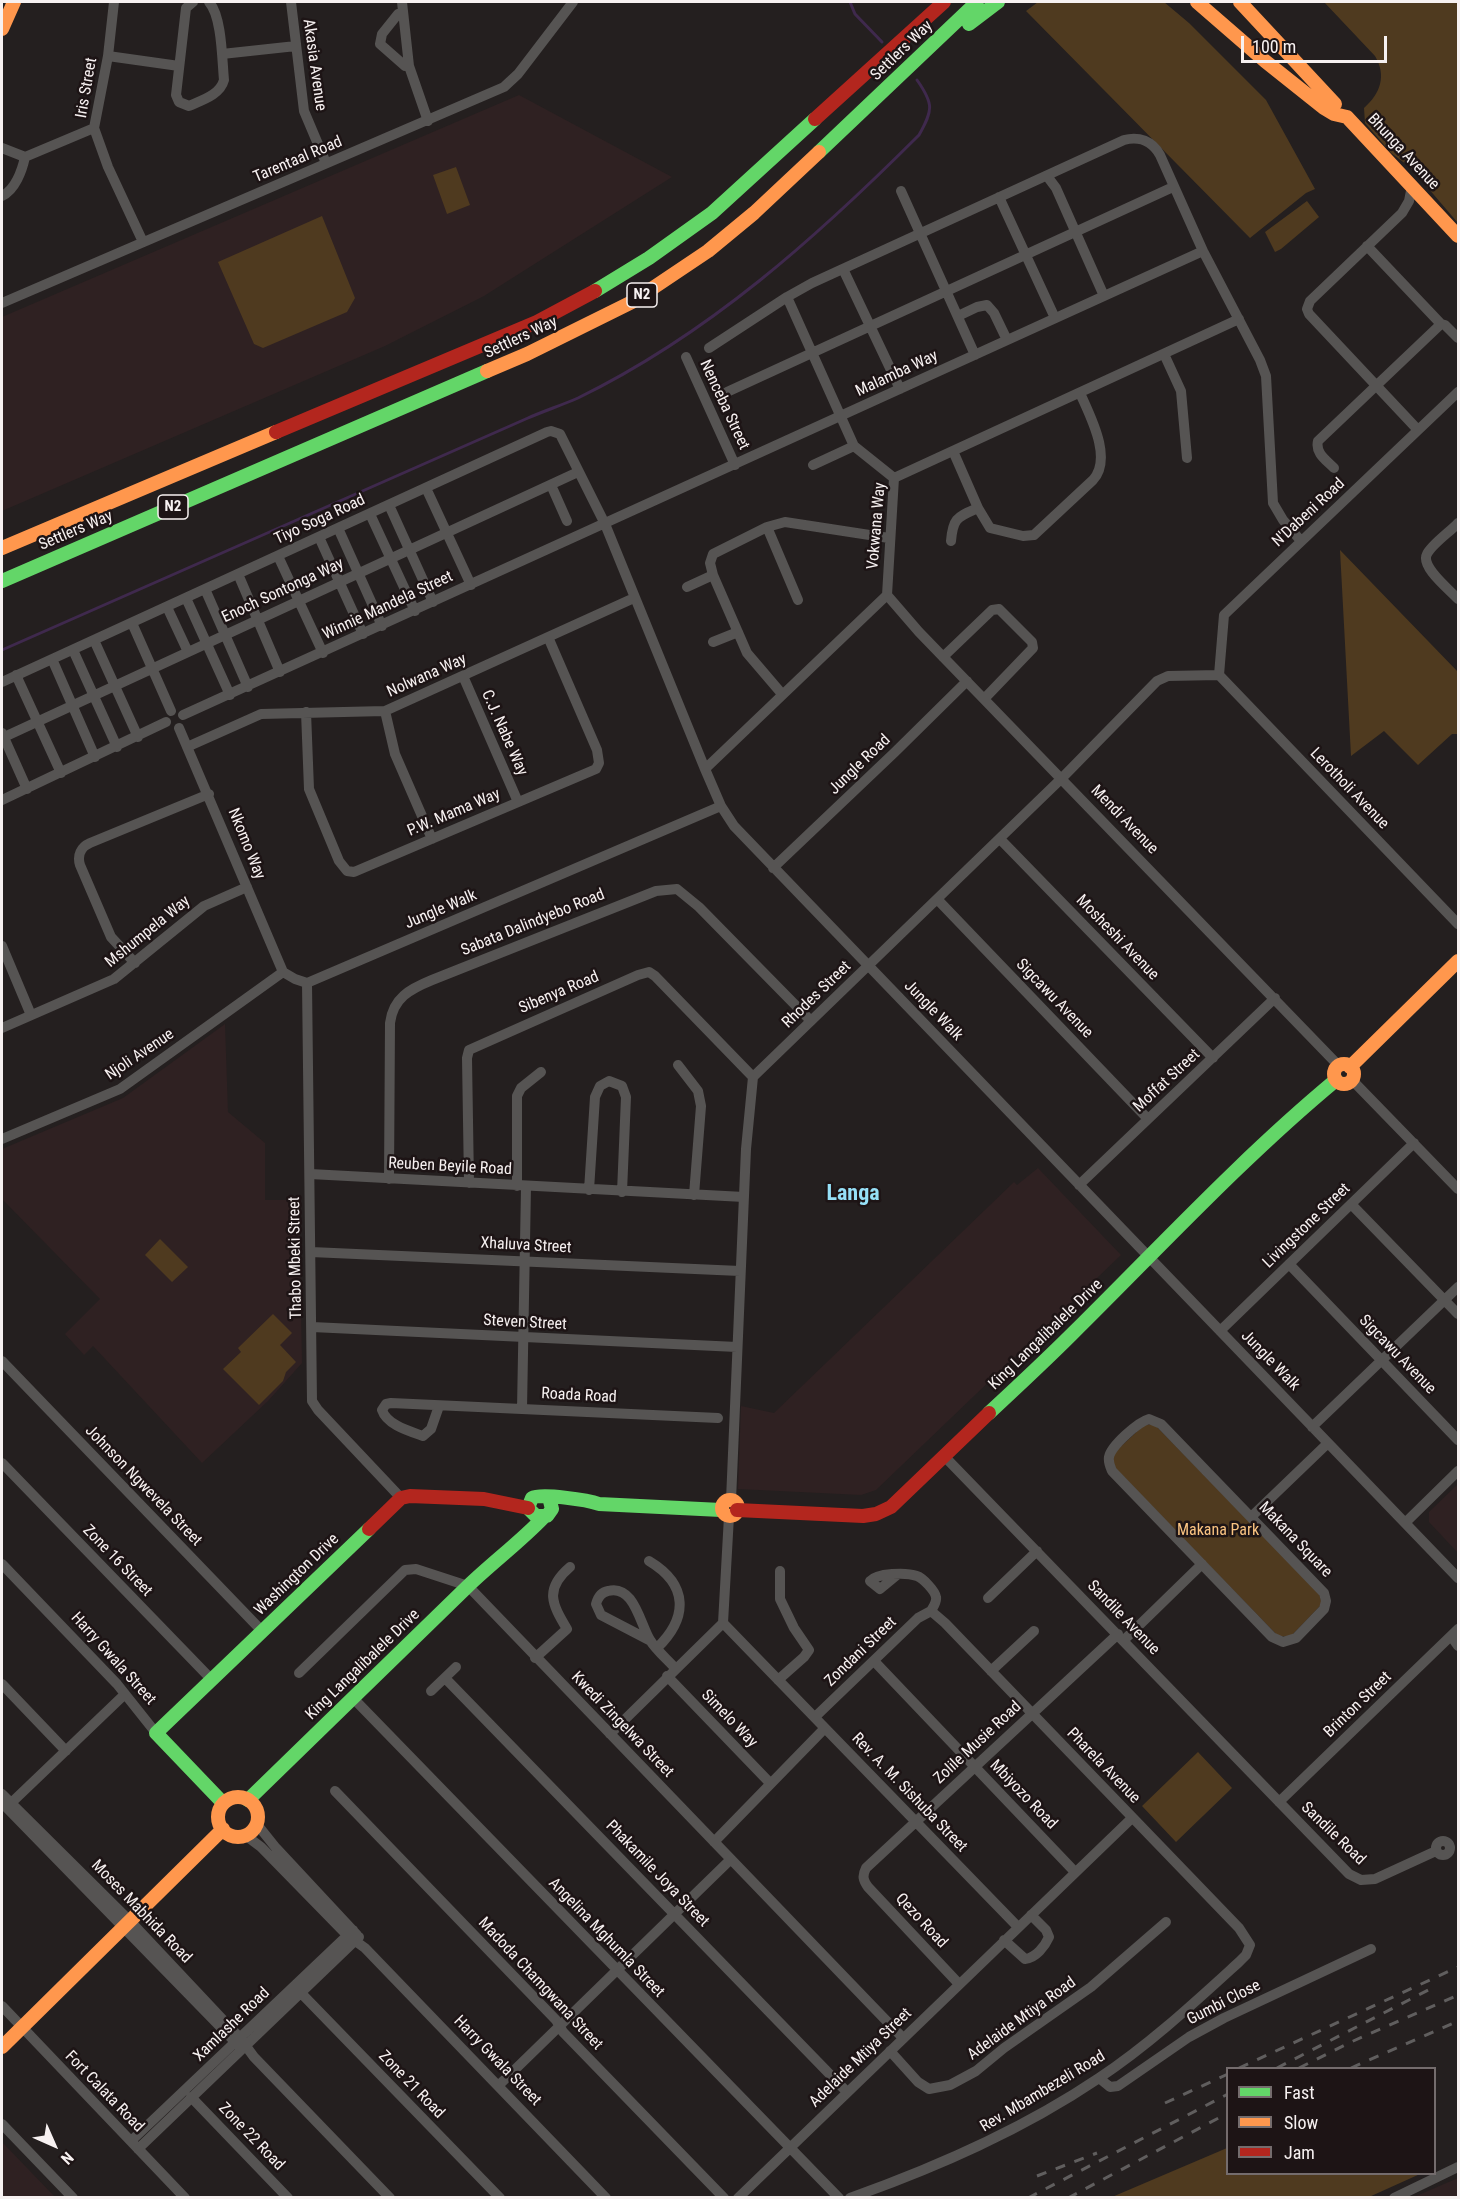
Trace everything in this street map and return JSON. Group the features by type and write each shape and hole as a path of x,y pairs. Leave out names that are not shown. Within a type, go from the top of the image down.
{"main road":[{"path":"2,29 14,2"},
{"name":"Settlers Way","path":"2,548 537,322 603,287 678,239 712,213 944,2"},
{"name":"Settlers Way","path":"2,581 527,354 632,302 721,241 777,192 977,2"},
{"path":"928,47 958,33 998,2"},
{"path":"1197,2 1324,108 1334,114 1347,117"},
{"path":"1240,2 1327,95"},
{"path":"1256,2 1296,51 1327,95"},
{"name":"Bhunga Avenue","path":"1327,95 1458,236"},
{"path":"1347,1071 1458,961"},
{"name":"King Langalibalele Drive","path":"248,1800 501,1555 537,1510 543,1494 549,1497 588,1500 599,1504 858,1516 876,1514 898,1502 1289,1119 1336,1080 1344,1084 1347,1071"},
{"path":"401,1498 410,1496 484,1499 494,1496 537,1510"},
{"name":"Washington Drive","path":"156,1733 401,1498"},
{"name":"King Langalibalele Drive","path":"537,1510 592,1507 599,1504"},
{"name":"Harry Gwala Street","path":"156,1733 223,1803"},
{"path":"235,1797 248,1800 257,1813 253,1829 245,1835 235,1836 223,1829 218,1816 223,1803 235,1797"},
{"path":"2,2047 223,1829"}],"street":[{"name":"Iris Street","path":"114,2 108,56 94,128 108,167 143,242"},
{"path":"193,2 186,9 176,95 179,102 189,106 215,94 224,81 214,7 209,2"},
{"name":"Akasia Avenue","path":"291,2 306,118 326,163"},
{"name":"Tarentaal Road","path":"2,303 504,87 573,2"},
{"path":"402,7 382,34 380,44 405,66 409,66"},
{"path":"402,7 409,66 428,121"},
{"path":"222,54 296,46"},
{"path":"108,56 178,66"},
{"path":"2,148 25,157 94,128"},
{"path":"709,348 787,297 843,269 1124,140 1136,138 1148,141 1157,149 1203,251 1260,360 1266,376 1273,503 1283,520 1301,541"},
{"path":"2,196 9,193 22,170 25,157"},
{"path":"1047,176 1056,188 1104,296"},
{"path":"1412,186 1407,206 1310,301 1307,309 1309,314 1418,430"},
{"path":"727,392 1173,187"},
{"path":"901,191 975,354"},
{"path":"999,197 1055,318"},
{"path":"1367,246 1458,339"},
{"name":"Malamba Way","path":"605,524 1203,251"},
{"path":"843,269 900,389"},
{"path":"787,297 854,446 894,478"},
{"path":"958,316 987,305 994,313 1007,340"},
{"name":"Vokwana Way","path":"886,595 894,478 1239,320"},
{"path":"1334,468 1319,452 1318,441 1441,324"},
{"path":"1164,354 1181,391 1187,458"},
{"name":"Nenceba Street","path":"686,357 735,465"},
{"name":"N'Dabeni Road","path":"1219,675 1224,615 1458,392"},
{"path":"952,451 986,524 994,530 1023,536 1034,535 1098,474 1100,460 1098,440 1080,393"},
{"name":"Tiyo Soga Road","path":"2,682 551,431 560,434 563,439 605,524"},
{"path":"813,465 854,446"},
{"name":"Enoch Sontonga Way","path":"2,736 578,472"},
{"path":"551,485 567,520"},
{"path":"426,488 471,585"},
{"path":"389,505 433,602"},
{"path":"951,541 956,518 978,508"},
{"path":"370,514 415,611"},
{"path":"782,694 751,660 713,574 710,563 713,554 779,523 791,522 889,538"},
{"path":"1458,523 1427,553 1426,561 1429,568 1458,599"},
{"path":"605,524 722,806"},
{"name":"Winnie Mandela Street","path":"183,715 605,524"},
{"path":"767,527 798,600"},
{"path":"338,528 382,626"},
{"path":"319,537 363,634"},
{"path":"278,556 323,653"},
{"path":"238,574 280,672"},
{"path":"687,587 713,574"},
{"path":"205,589 248,687"},
{"path":"705,769 886,595"},
{"name":"Mendi Avenue","path":"886,595 943,657 1347,1071 1458,1189"},
{"path":"186,598 230,695"},
{"name":"Nolwana Way","path":"187,747 261,714 385,711 634,598"},
{"path":"167,607 188,652"},
{"path":"943,657 992,610 999,609 1006,614 1032,642 1033,648 984,699"},
{"path":"132,623 171,711"},
{"path":"713,642 738,632"},
{"name":"P.W. Mama Way","path":"306,712 309,789 339,861 345,870 357,871 592,771 599,763 597,750 548,637"},
{"path":"94,640 138,737"},
{"path":"73,650 117,747"},
{"path":"52,659 95,757"},
{"path":"16,675 61,772"},
{"name":"Rhodes Street","path":"753,1077 1000,839 1157,681 1168,676 1219,675"},
{"name":"Lerotholi Avenue","path":"1219,675 1458,924"},
{"name":"C.J. Nabe Way","path":"463,676 518,802"},
{"name":"Jungle Road","path":"773,868 967,681"},
{"path":"176,710 183,715 183,723 179,728 170,727 166,722 166,716 171,711 176,710"},
{"path":"385,711 395,754 432,839"},
{"path":"3,795 27,789 166,722"},
{"name":"Nkomo Way","path":"179,728 283,972"},
{"path":"2,736 27,789"},
{"path":"135,963 111,937 80,865 78,858 81,850 86,845 209,794"},
{"name":"Jungle Walk","path":"307,983 722,806 734,826 773,868 1458,1578"},
{"name":"Mosheshi Avenue","path":"1000,839 1213,1058"},
{"name":"Mshumpela Way","path":"2,1028 106,984 204,906 247,887"},
{"name":"Sabata Dalindyebo Road","path":"389,1179 390,1023 399,999 408,991 432,980 656,891 668,888 677,889 699,907 811,1021"},
{"name":"Sigcawu Avenue","path":"937,899 1148,1119"},
{"path":"2,946 31,1015"},
{"path":"283,972 294,980 307,983"},
{"name":"Njoli Avenue","path":"2,1139 120,1089 283,972"},
{"name":"Sibenya Road","path":"470,1183 467,1058 469,1050 638,975 648,972 655,976 753,1077"},
{"name":"Thabo Mbeki Street","path":"307,983 311,1394 314,1405 401,1498"},
{"name":"Moffat Street","path":"1079,1185 1275,998"},
{"path":"678,1065 694,1084 701,1106 694,1195"},
{"path":"522,1408 525,1261 518,1096 521,1088 541,1072"},
{"path":"610,1734 723,1623 747,1129 753,1077"},
{"path":"589,1190 595,1097 600,1086 609,1081 622,1086 626,1097 622,1192"},
{"name":"Livingstone Street","path":"1220,1331 1414,1143"},
{"name":"Reuben Beyile Road","path":"310,1174 744,1197"},
{"path":"1352,1204 1458,1314"},
{"name":"Xhaluva Street","path":"311,1252 740,1271"},
{"name":"Sigcawu Avenue","path":"1289,1264 1458,1440"},
{"path":"1312,1427 1458,1287"},
{"name":"Steven Street","path":"312,1327 737,1347"},
{"name":"Johnson Ngwevela Street","path":"2,1361 262,1631"},
{"name":"Roada Road","path":"439,1406 431,1430 423,1436 390,1421 382,1410 386,1404 391,1403 718,1418"},
{"name":"Makana Square","path":"1145,1420 1159,1422 1324,1593 1326,1601 1324,1609 1292,1640 1283,1642 1275,1640 1202,1564 1110,1467 1108,1459 1110,1452 1145,1420"},
{"path":"1251,1517 1328,1443"},
{"name":"Sandile Avenue","path":"945,1456 1279,1802"},
{"name":"Zone 16 Street","path":"2,1463 212,1680"},
{"path":"1405,1523 1458,1471"},
{"path":"988,1598 1037,1551"},
{"path":"649,1561 670,1577 676,1588 680,1611 675,1628 653,1644"},
{"name":"Harry Gwala Street","path":"2,1564 117,1684 156,1733"},
{"name":"Zolile Musie Road","path":"863,1877 866,1868 1032,1713 1202,1564"},
{"path":"535,1658 567,1629 555,1610 553,1594 556,1582 570,1567"},
{"name":"Kwedi Zingelwa Street","path":"299,1673 405,1570 416,1569 468,1586 903,2038"},
{"path":"778,1680 809,1650 794,1628 780,1599 780,1571"},
{"path":"897,1575 914,1575 925,1582 936,1597 931,1611"},
{"name":"Simelo Way","path":"653,1644 602,1615 596,1604 600,1595 613,1590 619,1590 625,1594 671,1672 770,1783"},
{"name":"Zondani Street","path":"815,1717 918,1618 931,1611"},
{"name":"Pharela Avenue","path":"931,1611 1239,1928 1250,1945"},
{"name":"Rev. A. M. Sishuba Street","path":"723,1623 1018,1928"},
{"path":"991,1671 1034,1631"},
{"path":"1455,1632 1458,1646"},
{"name":"Brinton Street","path":"1279,1802 1455,1632"},
{"name":"Mbiyozo Road","path":"874,1661 1076,1872"},
{"path":"431,1691 456,1666"},
{"name":"Phakamile Joya Street","path":"445,1678 847,2092"},
{"path":"2,1684 66,1751"},
{"path":"5,1806 125,1694"},
{"name":"Angelina Mghumla Street","path":"353,1698 839,2198"},
{"path":"714,1842 825,1728"},
{"name":"Madoda Chamgwana Street","path":"335,1791 556,2019 571,2040 724,2198"},
{"name":"Moses Mabhida Road","path":"2,1794 5,1806 127,1924 390,2198"},
{"name":"Sandile Road","path":"1279,1802 1344,1870 1355,1878 1375,1879 1436,1851 1436,1845 1442,1841 1454,1845"},
{"name":"Adelaide Mtiya Street","path":"738,2198 1132,1818"},
{"name":"Harry Gwala Street","path":"256,1823 353,1936"},
{"name":"Harry Gwala Street","path":"245,1835 269,1855 365,1948 606,2198"},
{"path":"498,2086 730,1860"},
{"name":"Qezo Road","path":"863,1877 868,1887 959,1984"},
{"path":"1004,1941 1025,1959 1034,1956 1049,1937 1046,1930 1031,1915"},
{"name":"Adelaide Mtiya Road","path":"890,2051 918,2082 930,2089 950,2085 964,2079 1091,1987 1166,1922"},
{"name":"Xamlashe Road","path":"134,2145 191,2097 241,2044 301,1993 353,1936"},
{"name":"Xamlashe Road","path":"134,2145 353,1936"},
{"name":"Rev. Mbambezeli Road","path":"850,2198 942,2164 1040,2115 1099,2078 1191,2006 1239,1962 1250,1945"},
{"name":"Gumbi Close","path":"1099,2078 1110,2087 1118,2086 1158,2057 1215,2022 1371,1949"},
{"name":"Zone 21 Road","path":"301,1993 500,2198"},
{"name":"Fort Calata Road","path":"2,2006 186,2198"},
{"name":"Zone 22 Road","path":"191,2097 288,2198"},
{"path":"2,2124 73,2198"},
{"path":"1394,2198 1458,2167"}],"shaded area":[{"path":"519,95 672,177 484,296 385,346 2,511 2,317"},
{"path":"225,1024 228,1112 265,1143 265,1200 299,1200 302,1363 268,1401 202,1463 93,1346 84,1355 65,1334 100,1299 2,1199 2,1149 123,1098"},
{"path":"1038,1168 1121,1255 876,1490 861,1495 738,1489 741,1406 774,1413 1014,1182 1017,1185"},
{"path":"1458,1484 1458,1553 1429,1522 1429,1512"},
{"path":"2,2142 55,2197 2,2197"},
{"path":"1458,2178 1458,2197 1414,2197"}],"green space":[{"path":"1038,2 1164,2 1189,23 1266,100 1315,189 1306,193 1250,238 1026,11"},
{"path":"1324,2 1458,2 1458,223 1410,167 1391,153 1365,123 1364,108 1378,91 1380,84 1379,63"},
{"path":"456,167 470,205 447,214 433,175"},
{"path":"1307,201 1319,217 1275,252 1265,232"},
{"path":"322,216 355,298 347,312 263,348 254,344 218,262"},
{"path":"1340,550 1458,672 1458,734 1452,734 1418,765 1384,731 1351,756"},
{"path":"160,1239 188,1267 172,1282 145,1255"},
{"path":"273,1314 292,1333 280,1345 296,1362 286,1372 283,1381 259,1405 223,1369 241,1352 238,1348"},
{"name":"Makana Park","path":"1154,1424 1319,1593 1322,1604 1290,1637 1278,1636 1115,1468 1112,1458 1115,1452 1144,1425"},
{"path":"1198,1752 1232,1788 1176,1842 1142,1806"},
{"path":"1226,2148 1226,2175 1418,2175 1369,2197 1112,2197"}],"waterway":[{"path":"850,2 855,14 882,42"},
{"path":"2,650 578,398 626,373 717,314 759,281 841,210 919,135 930,107 917,80"}],"railway":[{"path":"1241,2067 1458,1967"},
{"path":"1279,2067 1434,1987"},
{"path":"1301,2067 1351,2042 1458,1995"},
{"path":"1353,2067 1458,2021"},
{"path":"1165,2103 1226,2075"},
{"path":"1028,2198 1226,2095"},
{"path":"1068,2198 1226,2114"},
{"path":"1037,2176 1097,2153"}],"traffic: fast":[{"path":"819,152 977,2"},
{"path":"969,24 998,2"},
{"path":"595,291 649,258 712,213 815,119"},
{"path":"2,581 487,371"},
{"path":"989,1413 1062,1344 1267,1140 1336,1080"},
{"path":"549,1497 552,1509 547,1516 536,1516 528,1508 532,1498 545,1496 599,1504 721,1510"},
{"path":"248,1800 468,1586 544,1517"},
{"path":"223,1803 156,1733 369,1529"}],"traffic: slow":[{"path":"2,29 14,2"},
{"path":"1197,2 1324,108 1334,114 1347,117"},
{"path":"1240,2 1335,104"},
{"path":"1347,117 1458,236"},
{"path":"487,371 527,354 632,302 708,251 754,213 819,152"},
{"path":"2,548 276,432"},
{"path":"1350,1067 1458,961"},
{"path":"1344,1064 1351,1067 1354,1074 1351,1081 1344,1084 1337,1081 1334,1074 1337,1067 1344,1064"},
{"path":"727,1500 733,1500 738,1508 736,1514 727,1516 722,1511 722,1505 727,1500"},
{"path":"238,1797 252,1803 258,1817 252,1831 238,1837 224,1831 218,1817 224,1803 238,1797"},
{"path":"2,2047 223,1829"}],"traffic: jam":[{"path":"815,119 944,2"},
{"path":"276,432 537,322 595,291"},
{"path":"737,1510 863,1516 876,1514 891,1507 989,1413"},
{"path":"369,1529 401,1498 410,1496 484,1499 528,1508"}],"district":[{"name":"Langa","path":"853,1194"}]}
